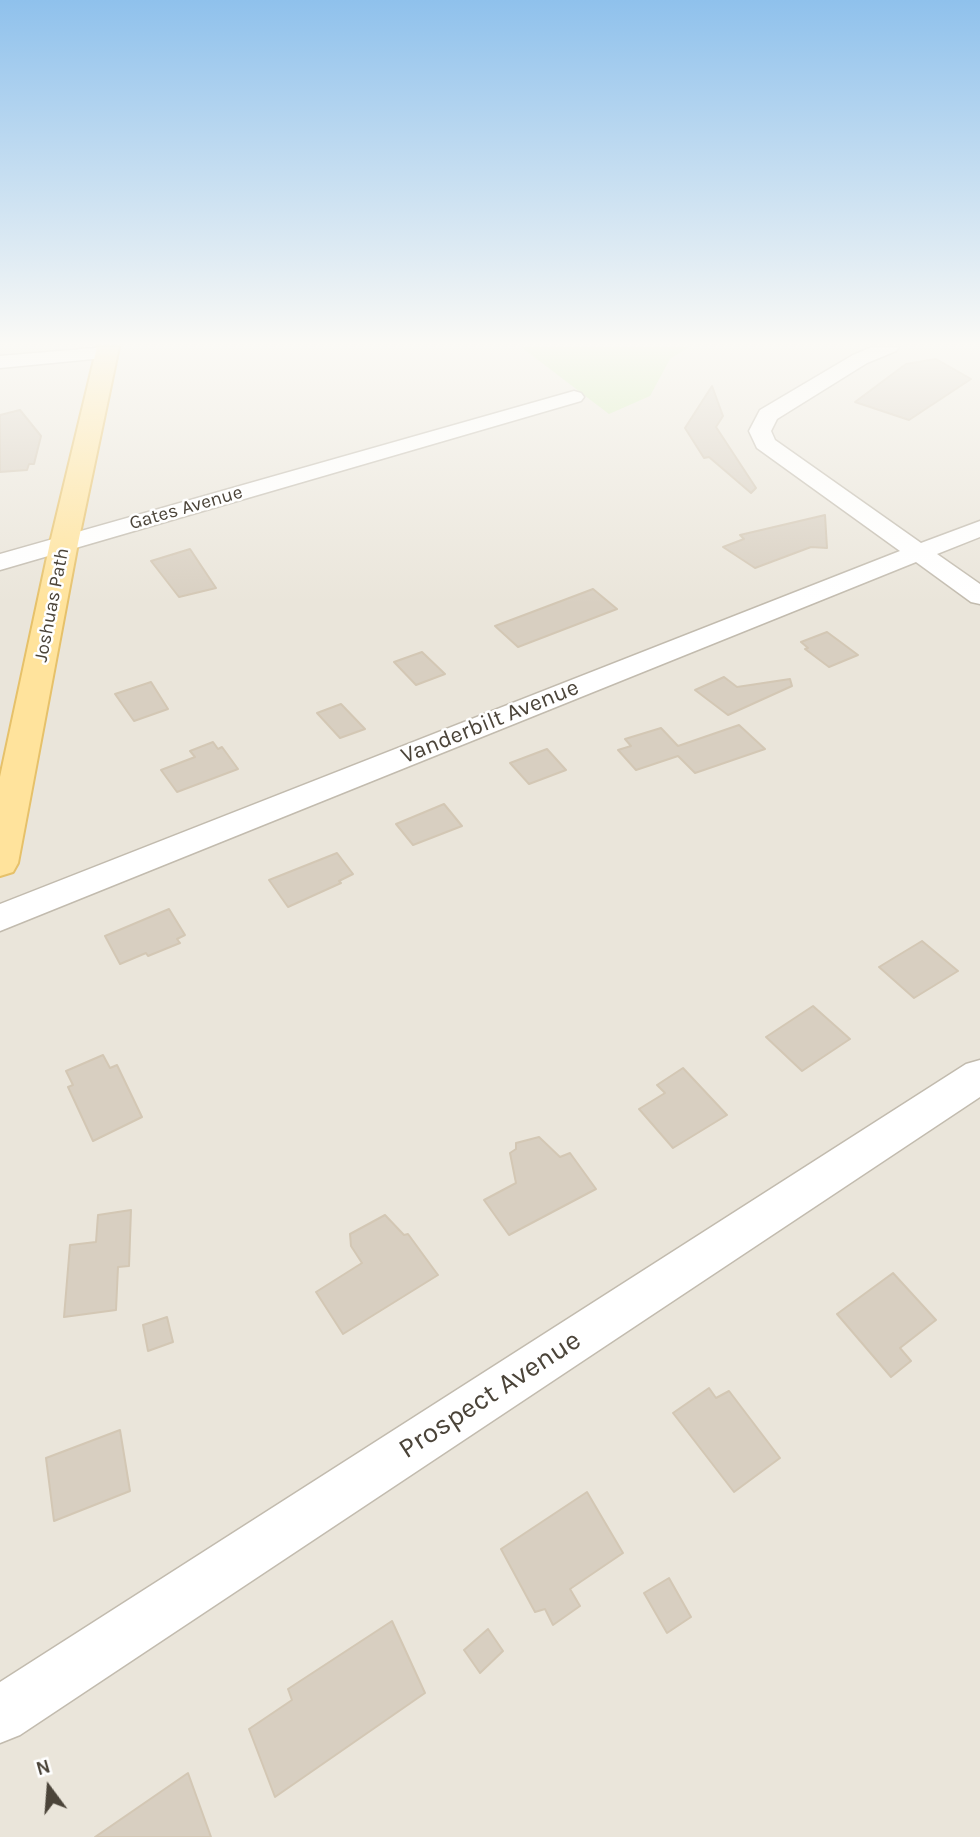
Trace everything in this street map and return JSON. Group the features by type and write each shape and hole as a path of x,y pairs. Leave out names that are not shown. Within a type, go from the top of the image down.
{"main road":[{"name":"Joshuas Path","path":"0,863 64,543 89,433"}],"street":[{"name":"Gates Avenue","path":"0,562 449,433"},
{"path":"761,433 765,443 980,596"},
{"name":"Vanderbilt Avenue","path":"0,918 980,527"},
{"name":"Prospect Avenue","path":"0,1715 980,1076"}],"shaded area":[{"path":"0,433 980,433 980,1837 0,1837"}],"building":[{"path":"0,433 38,433 41,436 34,464 29,464 27,470 0,472"},
{"path":"688,433 720,433 756,488 751,493 709,457 704,458"},
{"path":"825,515 827,548 811,547 755,568 723,547 744,539 740,535"},
{"path":"190,549 216,588 179,597 151,561"},
{"path":"593,589 617,609 518,647 495,626"},
{"path":"827,632 858,655 829,667 805,649 808,648 801,642"},
{"path":"422,652 445,674 416,685 394,662"},
{"path":"724,677 737,687 790,679 792,686 728,715 695,690"},
{"path":"151,682 168,709 134,721 115,694"},
{"path":"341,704 365,729 340,738 317,713"},
{"path":"739,725 765,749 695,773 678,756 636,770 618,750 631,746 625,739 661,728 678,746"},
{"path":"213,742 218,749 222,747 238,769 177,792 161,770 195,757 190,751"},
{"path":"547,749 566,770 529,784 510,763"},
{"path":"444,804 462,826 413,845 396,824"},
{"path":"337,853 353,874 339,881 341,883 288,907 269,880"},
{"path":"169,909 185,935 177,939 180,943 120,964 105,936"},
{"path":"922,941 958,971 914,998 879,967"},
{"path":"813,1006 850,1039 802,1071 766,1037"},
{"path":"103,1055 110,1068 117,1065 142,1117 93,1141 68,1087 73,1085 66,1071"},
{"path":"683,1068 727,1115 673,1148 639,1109 665,1093 657,1085"},
{"path":"539,1137 560,1157 570,1153 596,1189 509,1235 484,1200 516,1183 510,1153 516,1149 516,1143"},
{"path":"131,1210 129,1266 118,1267 116,1310 64,1317 70,1245 96,1242 98,1215"},
{"path":"385,1215 404,1235 408,1234 438,1275 343,1334 316,1292 362,1263 351,1246 350,1234"},
{"path":"893,1273 936,1320 900,1348 911,1361 891,1377 837,1314"},
{"path":"167,1317 173,1342 148,1351 143,1325"},
{"path":"709,1388 716,1398 729,1391 780,1458 734,1492 673,1413"},
{"path":"120,1430 130,1491 54,1521 46,1458"},
{"path":"587,1492 623,1553 570,1589 580,1606 553,1625 545,1609 535,1612 501,1549"},
{"path":"669,1578 691,1617 667,1633 644,1593"},
{"path":"392,1621 425,1693 275,1797 249,1729 292,1700 288,1689"},
{"path":"488,1629 503,1651 480,1673 464,1650"},
{"path":"188,1773 211,1837 95,1837"}]}
